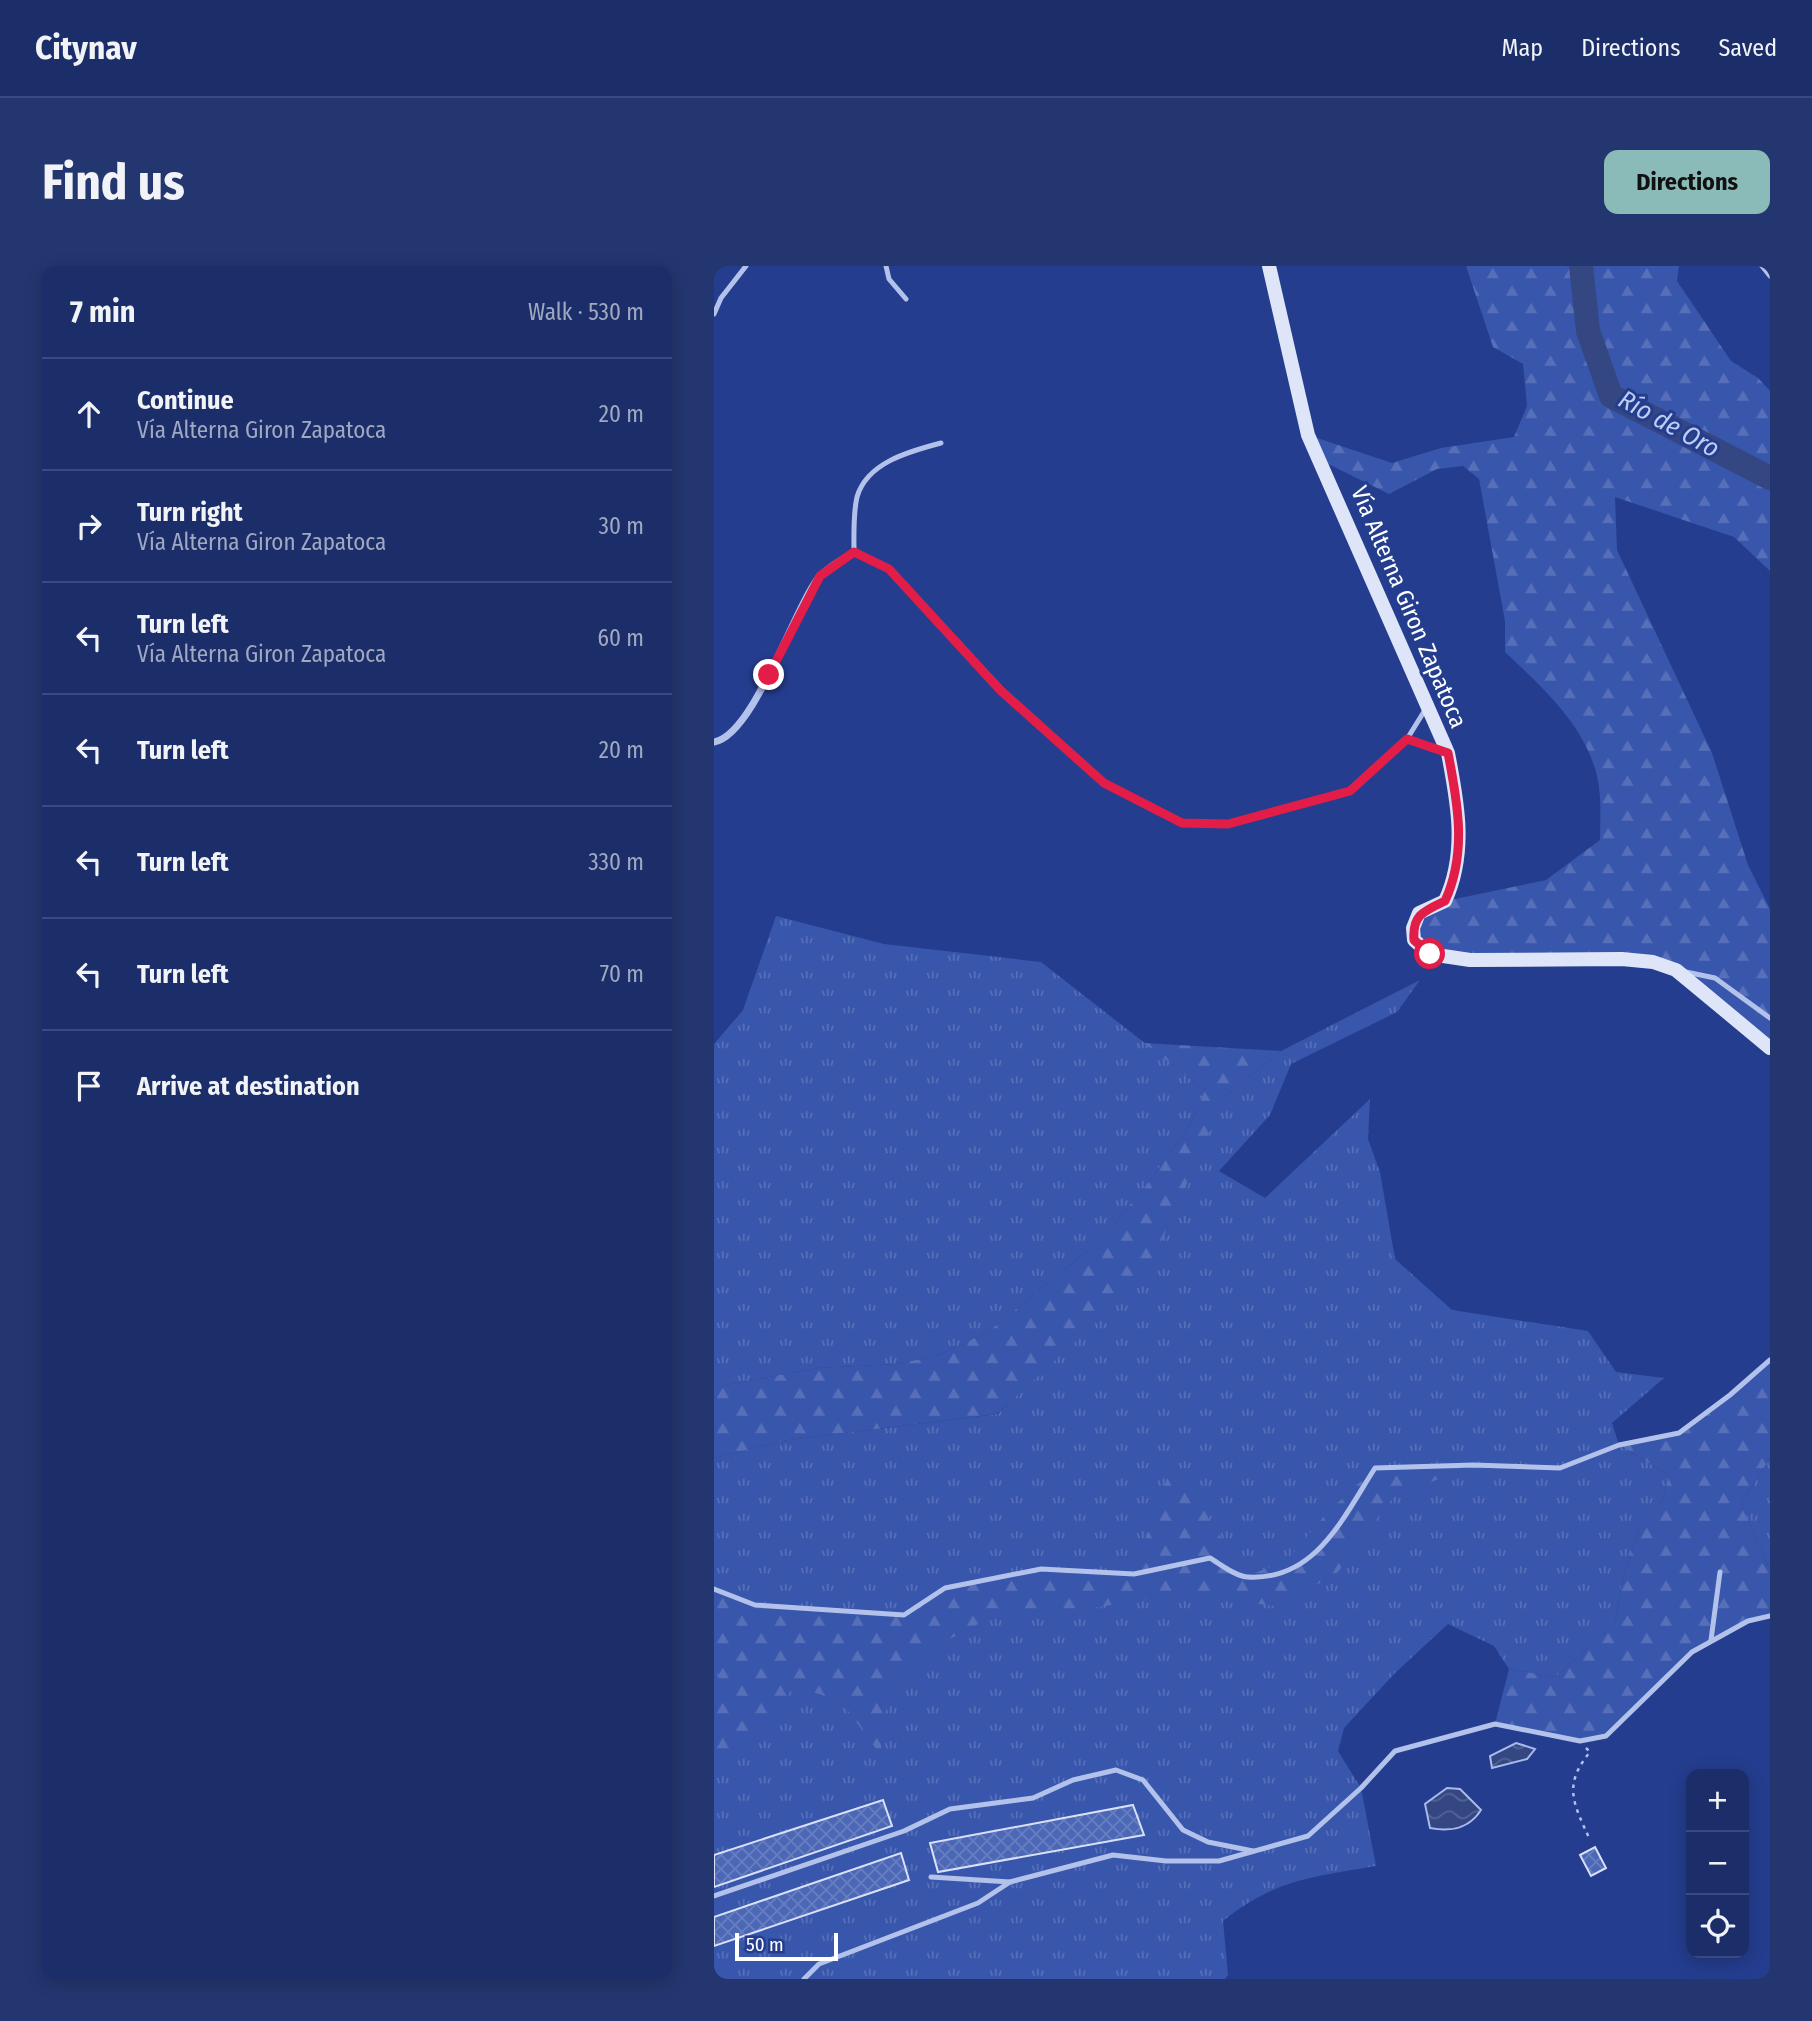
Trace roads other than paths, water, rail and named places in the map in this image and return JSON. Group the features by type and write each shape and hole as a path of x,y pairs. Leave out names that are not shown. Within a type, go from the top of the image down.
{"street":[{"name":"Vía Alterna Giron Zapatoca","path":"1269,266 1308,435 1448,753 1457,806 1456,877 1445,901 1419,913 1413,928 1414,940 1430,954 1470,960 1622,959 1653,962 1676,970 1770,1048"},
{"path":"714,741 725,739 733,732 751,704 820,576 854,552 889,569 1000,690 1104,783 1182,823 1228,824 1350,791 1407,739"}],"lane":[{"path":"714,314 721,298 746,266"},
{"path":"886,266 889,279 906,299"},
{"path":"1762,266 1770,276"},
{"path":"854,552 858,495 877,470 904,454 942,443"},
{"path":"1427,707 1407,739 1448,753"},
{"path":"1676,970 1715,978 1770,1018"},
{"path":"714,1589 755,1605 904,1615 945,1588 1041,1569 1134,1574 1209,1558 1246,1577 1295,1569 1328,1541 1375,1468 1473,1465 1560,1468 1619,1445 1679,1433 1730,1395 1770,1360"},
{"path":"1711,1640 1720,1572"},
{"path":"931,1877 1010,1882 1113,1856 1166,1861 1219,1861 1308,1836 1361,1788 1395,1751 1495,1724 1580,1741 1606,1736 1692,1652 1748,1621 1770,1616"},
{"path":"714,1896 904,1831 950,1809 1033,1798 1073,1780 1116,1770 1143,1780 1183,1830 1208,1842 1256,1852"},
{"path":"804,1979 819,1964 978,1903 1010,1882"}],"water":[{"path":"1516,1743 1535,1749 1527,1759 1492,1768 1490,1756"},
{"path":"1447,1788 1460,1789 1481,1810 1471,1821 1459,1828 1430,1828 1425,1804"}],"waterway":[{"name":"Río de Oro","path":"1581,266 1588,331 1611,396 1770,478"}]}
